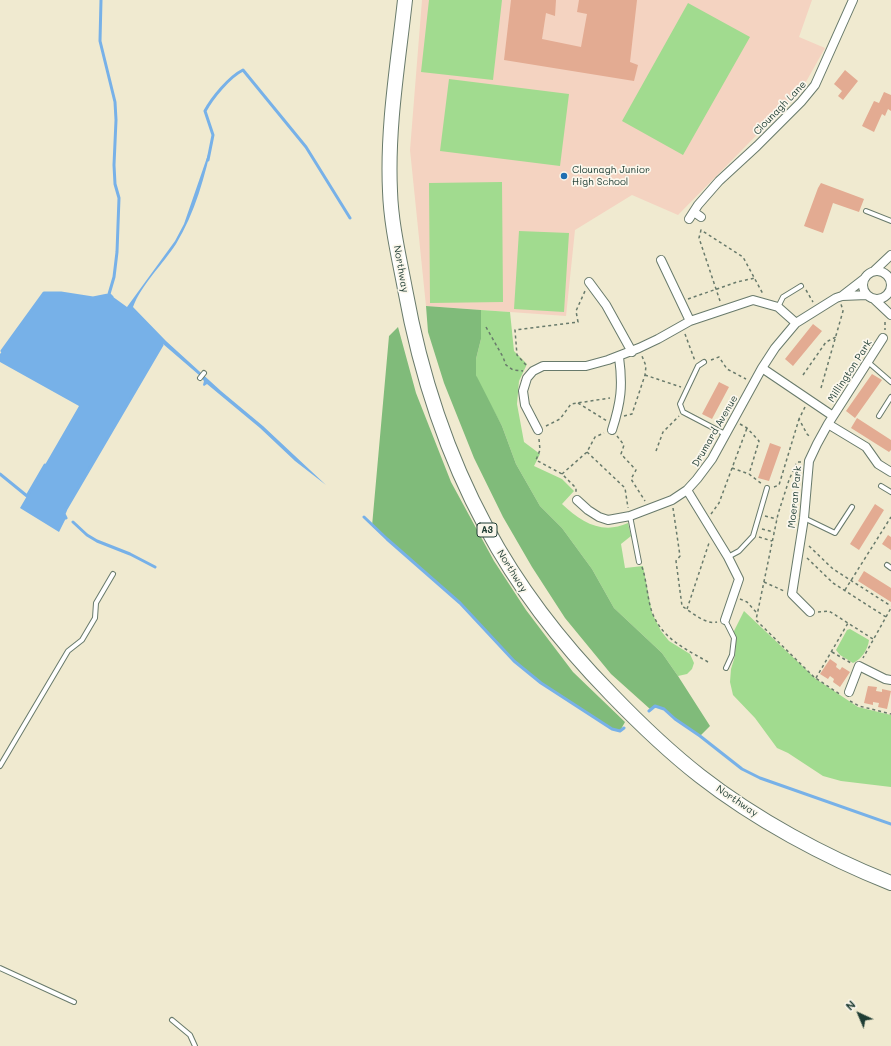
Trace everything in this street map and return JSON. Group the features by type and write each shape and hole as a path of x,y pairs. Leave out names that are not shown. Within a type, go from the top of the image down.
{"highway":[{"name":"Northway","path":"406,0 390,136 390,194 393,223 410,319 428,386 446,440 458,469 486,527 518,582 555,631 594,677 667,749 701,777 782,830 826,854 891,883"}],"street":[{"name":"Clounagh Lane","path":"701,217 691,215 719,181 801,102 815,85 853,0"},
{"path":"890,315 863,288 864,279 867,275 874,272 891,255"},
{"path":"661,260 690,320"},
{"path":"871,297 883,298 887,295 891,286 891,270"},
{"path":"874,272 882,272 886,275 891,286"},
{"name":"Drumard Avenue","path":"576,500 599,517 608,520 630,516 650,509 672,500 687,490 712,459 762,368 775,348 796,323 841,296 864,279"},
{"path":"588,282 606,305 636,350"},
{"name":"Drumard Avenue","path":"841,296 871,297"},
{"path":"538,430 525,405 523,391 527,378 533,371 543,366 586,366 619,356 636,350 690,320 753,300 778,306 796,323"},
{"name":"Millington Park","path":"833,416 884,336"},
{"path":"613,425 620,404 622,378 619,356"},
{"path":"762,368 833,416"},
{"name":"Moeran Park","path":"792,594 804,518 809,461 816,444 833,416"},
{"path":"828,424 866,447 878,464 890,471"},
{"path":"687,490 728,557 739,579 725,620"},
{"path":"792,594 810,612"},
{"path":"849,692 859,666 884,679 891,680"}],"lane":[{"path":"866,211 891,220"},
{"path":"778,306 783,297 801,286"},
{"path":"704,362 698,366 680,404 684,412 726,435"},
{"path":"868,362 891,382"},
{"path":"200,378 204,373"},
{"path":"880,416 891,397"},
{"path":"881,486 891,492"},
{"path":"728,557 739,551 753,536 768,488"},
{"path":"804,518 835,533 852,507"},
{"path":"630,516 639,562"},
{"path":"0,766 68,651 82,640 95,618 96,603 113,574"},
{"path":"725,620 734,638 732,656 726,668"},
{"path":"0,968 74,1002"},
{"path":"172,1020 190,1035 195,1046"}],"path":[{"path":"723,309 699,238 702,230 743,257 769,303"},
{"path":"680,301 737,282 755,278"},
{"path":"533,371 517,355 515,330 578,322 576,311 588,282"},
{"path":"801,286 806,290 818,309"},
{"path":"821,388 843,311 841,296"},
{"path":"884,336 884,323 890,315"},
{"path":"682,325 698,366"},
{"path":"486,327 504,357 506,365 513,370 533,371"},
{"path":"802,375 826,342 836,337"},
{"path":"562,474 587,452 596,437 632,414 645,374 646,366 636,350"},
{"path":"704,362 719,357 727,369 754,384"},
{"path":"645,374 686,389"},
{"path":"576,500 576,488 562,474 536,460 540,450 538,430 560,419 571,404 620,397"},
{"path":"732,468 749,474 768,488 779,485 799,419 808,398"},
{"path":"578,403 613,425 624,445 621,454 636,470 631,479 650,509"},
{"path":"656,451 663,432 684,412"},
{"path":"799,419 807,434 816,444"},
{"path":"733,421 747,428 758,441 749,474"},
{"path":"706,520 718,503 747,428"},
{"path":"587,452 625,488 630,516"},
{"path":"809,461 797,462 789,480 772,540 756,620 816,678 848,623"},
{"path":"672,500 680,556 676,561 682,606 703,619 713,623 725,620"},
{"path":"760,515 777,519"},
{"path":"845,590 891,517"},
{"path":"756,528 774,532"},
{"path":"753,536 772,540"},
{"name":"Moeran Park","path":"801,538 833,569 891,607 859,666"},
{"path":"687,609 709,543"},
{"path":"799,551 833,582 886,617"},
{"path":"639,562 643,567 653,612 664,632 670,639 708,662"},
{"path":"764,582 792,594"},
{"path":"734,597 747,602 757,613"},
{"path":"810,612 829,611 873,639"},
{"path":"832,652 854,665 859,666"}],"shaded area":[{"name":"Clounagh Junior High School","path":"422,0 812,0 799,37 825,48 802,89 678,215 632,195 575,230 566,316 426,306 410,150"}],"green space":[{"path":"429,0 502,0 493,80 421,72"},
{"path":"688,3 750,37 683,155 622,121"},
{"path":"449,79 569,94 560,166 440,151"},
{"path":"502,182 503,302 430,303 429,183"},
{"path":"519,231 569,233 564,312 514,309"},
{"path":"426,306 481,310 481,339 476,359 476,375 502,426 516,464 540,506 562,528 592,569 614,608 662,653 678,676 710,726 700,736 675,719 664,709 655,706 650,709 611,674 565,618 532,567 503,517 474,458 444,383 428,332"},
{"path":"481,310 510,312 514,351 527,364 519,381 517,404 524,442 540,454 534,466 562,479 574,491 562,504 584,521 592,525 609,528 628,523 631,536 621,544 625,568 643,566 652,613 661,631 669,641 690,654 694,663 692,669 687,674 678,676 662,653 614,608 592,569 562,528 540,506 516,464 502,426 489,402 480,390 476,375 476,359 481,339"},
{"path":"398,327 416,393 451,482 494,561 526,610 573,672 625,722 620,731 612,729 541,683 514,661 460,603 372,526 389,336"},
{"path":"744,611 816,679 858,707 891,715 891,787 841,781 823,776 788,753 777,748 755,718 733,695 730,682 731,669 735,656 736,639 733,633"},
{"path":"850,629 869,640 864,653 853,663 840,655 836,650 847,630"}],"water":[{"path":"213,140 203,181 189,220 171,252 141,291 133,307 166,341 221,391 263,426 326,485 295,461 260,428 207,384 204,386 204,381 199,375 163,344 66,509 64,514 66,518 59,532 20,508 79,406 0,362 0,354 44,293 61,293 86,297 98,297 109,294 127,307 175,241 184,224"}],"building":[{"path":"511,0 556,0 555,16 546,13 542,39 581,47 587,14 577,12 579,0 637,0 630,62 638,65 634,81 504,60"},
{"path":"845,70 858,81 843,100 838,96 842,91 834,84"},
{"path":"884,92 891,95 891,111 888,109 885,116 882,114 874,132 862,126 874,101 879,103"},
{"path":"821,183 864,199 859,212 833,203 823,233 804,226"},
{"path":"813,324 822,331 793,366 785,359"},
{"path":"872,374 882,380 855,418 846,411"},
{"path":"719,382 729,387 712,419 702,414"},
{"path":"857,418 891,440 891,450 889,452 851,428"},
{"path":"770,443 781,447 769,481 758,478"},
{"path":"875,504 884,510 859,550 850,544"},
{"path":"888,535 891,537 891,550 882,544"},
{"path":"864,571 891,588 891,602 858,581"},
{"path":"830,659 837,664 836,667 840,670 842,667 850,672 840,687 833,682 834,679 830,676 828,679 820,674"},
{"path":"868,686 877,687 876,691 882,692 882,689 891,691 887,709 878,707 879,703 873,702 873,705 864,703"}],"waterway":[{"path":"101,0 100,41 115,102 116,120 114,165 115,184 119,198 117,252 114,277 109,294 112,297"},
{"path":"208,160 213,135 205,111 221,88 243,70 306,147 350,218"},
{"path":"2,351 44,293 61,293 93,298 108,295"},
{"path":"66,518 64,514 66,509 162,345"},
{"path":"0,474 27,496 45,465"},
{"path":"364,517 460,603 514,661 541,683 612,729 620,731 624,728"},
{"path":"73,522 87,535 97,541 130,554 155,567"},
{"path":"649,711 655,706 664,709 675,719 700,736 742,769 760,778 891,824"}],"place":[{"name":"Clounagh Junior High School","path":"564,176"}]}
